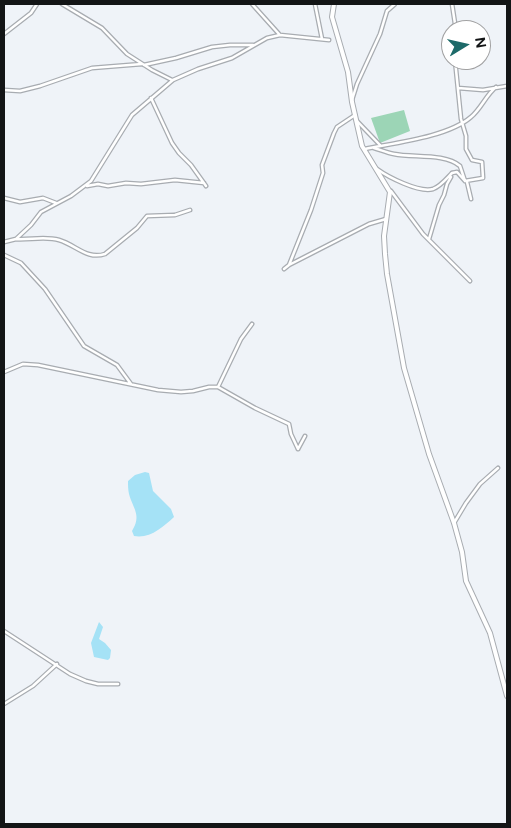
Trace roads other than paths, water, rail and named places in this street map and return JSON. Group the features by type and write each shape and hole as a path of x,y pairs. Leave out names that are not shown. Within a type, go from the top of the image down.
{"street":[{"path":"4,34 31,13 37,4"},
{"path":"62,4 102,28 123,51 142,65 173,80"},
{"path":"252,4 280,35"},
{"path":"315,4 322,39"},
{"path":"334,4 332,17 348,72 355,117 364,150 387,186 422,234 470,281"},
{"path":"352,102 357,84 380,34 387,11 394,4"},
{"path":"452,4 454,20"},
{"path":"16,239 31,226 42,212 91,181 132,116 173,80 198,69 232,58 267,38 280,35 329,40"},
{"path":"4,90 20,90 40,86 92,68 142,65 176,58 212,47 236,44 255,45"},
{"path":"456,70 462,124 466,136 466,149 472,160 482,162 483,178 466,182"},
{"path":"458,88 483,90 507,86"},
{"path":"364,150 398,144 462,124 473,116 496,88"},
{"path":"84,186 98,184 111,186 126,182 141,184 173,180 205,184 172,143 151,98"},
{"path":"355,117 374,141 381,146"},
{"path":"289,265 311,210 323,173 322,165 334,133 337,127 355,117"},
{"path":"373,148 393,154 407,154 451,161 460,166 471,199"},
{"path":"374,166 396,181 427,189 436,188 452,173 456,172 466,182"},
{"path":"428,239 452,173"},
{"path":"387,186 390,197 384,245 387,274 404,368 429,454 454,523 462,552 466,581 490,633 507,696"},
{"path":"4,198 20,202 43,198 57,203"},
{"path":"4,242 16,239 55,239 90,256 100,256 106,254 137,228 147,216 175,215 190,210"},
{"path":"284,269 369,224 386,219"},
{"path":"4,255 21,263 45,289 84,346 117,365 131,384"},
{"path":"218,387 241,339 252,324"},
{"path":"4,372 23,364 38,365 158,390 181,392 218,387 255,408 289,424 291,434 298,449 305,436"},
{"path":"454,523 480,484 498,468"},
{"path":"4,631 70,674 98,684 118,684"},
{"path":"4,704 33,686 57,664"}],"water":[{"path":"145,472 149,473 153,491 171,509 174,517 151,534 134,536 132,531 136,521 136,512 129,494 128,481 135,475"},
{"path":"99,622 103,627 99,639 111,650 108,660 94,657 91,643"}]}
